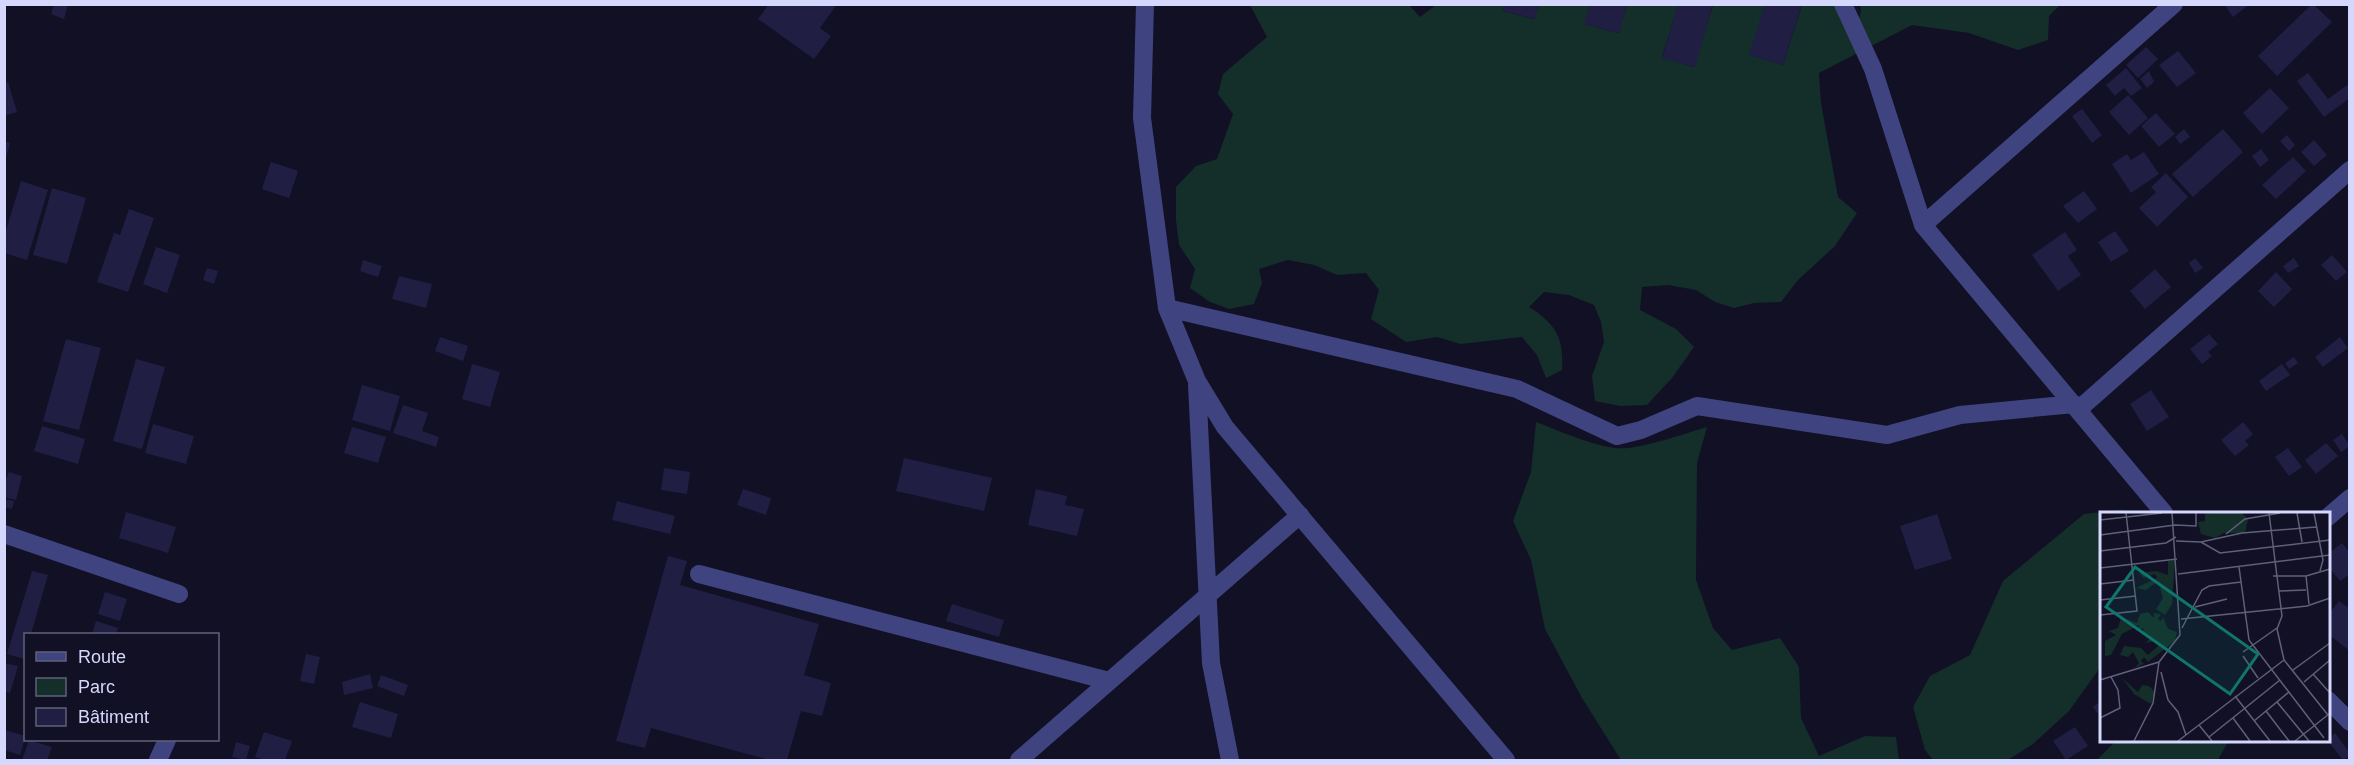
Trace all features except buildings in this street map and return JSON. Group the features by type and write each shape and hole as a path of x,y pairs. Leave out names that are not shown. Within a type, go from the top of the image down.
{"street":[{"path":"1145,4 1142,118 1167,308 1197,381 1225,428 1506,760"},
{"path":"1843,4 1873,69 1923,225 2163,512"},
{"path":"1923,225 2174,4"},
{"path":"1167,308 1517,389 1617,436 1641,430 1697,406 1887,435 1960,415 2076,407 2349,170"},
{"path":"1197,381 1211,663 1230,760"},
{"path":"2330,515 2349,498"},
{"path":"1019,760 1300,515"},
{"path":"4,534 179,594"},
{"path":"699,574 1109,681"},
{"path":"2330,702 2349,723"},
{"path":"158,760 167,741"}],"green space":[{"path":"1250,5 1409,5 1420,17 1436,5 1505,5 1503,11 1534,19 1539,5 1590,5 1585,24 1618,33 1627,5 1678,5 1662,57 1694,67 1713,5 1765,5 1750,55 1783,65 1802,5 1843,5 1856,30 1861,11 1860,5 2060,5 2049,16 2048,40 2018,50 1969,33 1912,25 1819,73 1821,103 1838,197 1857,213 1835,246 1798,280 1781,302 1754,303 1734,308 1715,302 1696,290 1668,285 1642,287 1640,310 1676,329 1694,347 1672,378 1647,405 1620,406 1595,401 1592,376 1604,342 1601,322 1594,305 1569,295 1544,292 1529,307 1552,326 1560,340 1562,370 1546,378 1537,355 1522,337 1461,344 1437,337 1406,342 1371,319 1379,290 1366,273 1337,275 1314,265 1288,260 1259,269 1262,283 1254,304 1229,309 1210,302 1190,288 1195,269 1179,245 1176,187 1196,166 1217,159 1233,114 1218,94 1223,74 1267,37"},
{"path":"1536,422 1586,441 1616,448 1636,447 1707,427 1697,463 1696,580 1713,628 1732,650 1780,638 1799,667 1801,718 1819,756 1865,736 1896,737 1899,760 1621,760 1582,698 1545,629 1531,560 1513,521 1531,472"},
{"path":"2121,510 2128,512 2102,512"},
{"path":"2100,512 2100,668 2069,711 2033,744 2008,760 1933,760 1925,750 1913,707 1930,676 1970,655 2003,581 2084,514"},
{"path":"2116,741 2228,741 2218,760 2097,760"}]}
